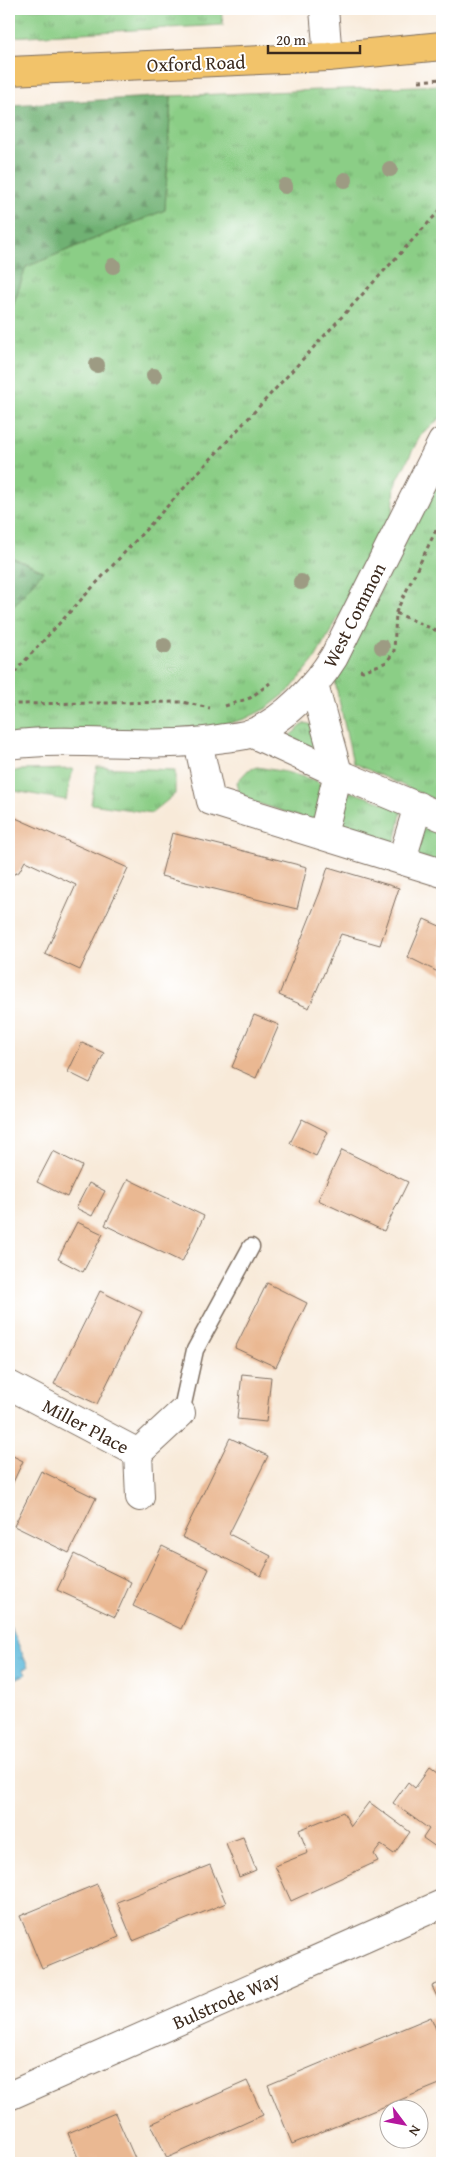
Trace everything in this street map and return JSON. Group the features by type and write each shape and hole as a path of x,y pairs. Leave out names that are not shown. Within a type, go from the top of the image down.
{"main road":[{"name":"Oxford Road","path":"9,71 328,57 442,46"}],"street":[{"path":"324,9 328,57"},
{"name":"West Common","path":"9,744 38,741 198,742 251,734 284,713 322,678 442,442"},
{"path":"314,685 338,773 323,835"},
{"path":"251,734 430,812 402,859"},
{"path":"198,742 211,801 442,872"},
{"name":"Miller Place","path":"9,1385 138,1453"},
{"name":"Miller Place","path":"140,1498 138,1453 181,1413"},
{"name":"Bulstrode Way","path":"9,2096 442,1904"}],"lane":[{"path":"181,1413 194,1350 251,1247"}],"path":[{"path":"9,678 442,208"},
{"path":"334,657 363,671 387,662 394,651 396,614 442,518"},
{"path":"396,614 442,633"},
{"path":"224,706 250,698 272,682"},
{"path":"9,706 16,704 85,702 182,702 215,709"}],"green space":[{"path":"9,9 221,9 223,25 9,37"},
{"path":"442,85 442,417 421,434 395,485 392,525 314,660 290,690 267,708 245,719 193,733 9,738 9,611 42,571 9,556 9,318 26,267 165,210 171,96"},
{"path":"171,96 165,210 26,267 9,318 9,105"},
{"path":"442,466 442,803 353,763 335,682"},
{"path":"9,556 43,571 9,611"},
{"path":"305,723 312,725 320,751 288,737"},
{"path":"97,767 175,770 175,794 152,813 91,804"},
{"path":"257,767 286,772 317,781 323,792 321,814 310,820 244,799 239,792 237,782 248,770"},
{"path":"73,769 66,800 9,790 9,773 19,770"},
{"path":"346,790 402,809 395,844 341,832 337,820"},
{"path":"423,819 442,826 442,869 413,856"}],"water":[{"path":"11,1627 28,1667 23,1669 26,1674 13,1680 9,1670 9,1629"}],"building":[{"path":"9,815 128,868 80,970 45,954 76,885 25,861 19,872 9,876"},
{"path":"172,833 307,867 297,909 161,876"},
{"path":"328,867 399,888 380,945 341,934 309,1008 279,995"},
{"path":"424,919 442,927 442,974 408,957"},
{"path":"254,1015 279,1025 256,1078 232,1067"},
{"path":"82,1043 104,1053 90,1083 68,1072"},
{"path":"302,1119 328,1132 316,1156 290,1143"},
{"path":"342,1150 408,1182 384,1231 318,1200"},
{"path":"53,1151 82,1166 67,1197 37,1182"},
{"path":"128,1179 204,1216 182,1262 105,1225"},
{"path":"89,1183 105,1191 92,1216 76,1208"},
{"path":"77,1222 103,1234 83,1272 58,1259"},
{"path":"267,1283 307,1303 276,1367 235,1348"},
{"path":"100,1291 142,1312 97,1404 54,1384"},
{"path":"242,1374 271,1377 266,1422 237,1419"},
{"path":"230,1438 268,1456 229,1534 271,1556 261,1576 182,1537"},
{"path":"9,1454 23,1461 9,1491"},
{"path":"41,1471 96,1498 69,1553 14,1526"},
{"path":"162,1546 209,1569 181,1629 133,1606"},
{"path":"74,1554 131,1582 115,1617 57,1590"},
{"path":"442,1764 442,1847 440,1850 423,1838 429,1829 393,1803 408,1782 415,1788 429,1769 436,1774"},
{"path":"369,1802 410,1832 394,1854 381,1845 374,1854 378,1861 291,1901 275,1866 308,1853 299,1830 343,1812 351,1826"},
{"path":"243,1837 256,1870 239,1877 226,1843"},
{"path":"210,1865 226,1903 133,1941 117,1902"},
{"path":"97,1884 119,1937 42,1969 20,1916"},
{"path":"442,1982 442,2008 432,1986"},
{"path":"431,2017 442,2044 442,2083 400,2100 378,2100 378,2109 292,2144 268,2085"},
{"path":"247,2081 263,2115 167,2158 151,2124"},
{"path":"115,2113 137,2163 80,2163 68,2133"}]}
